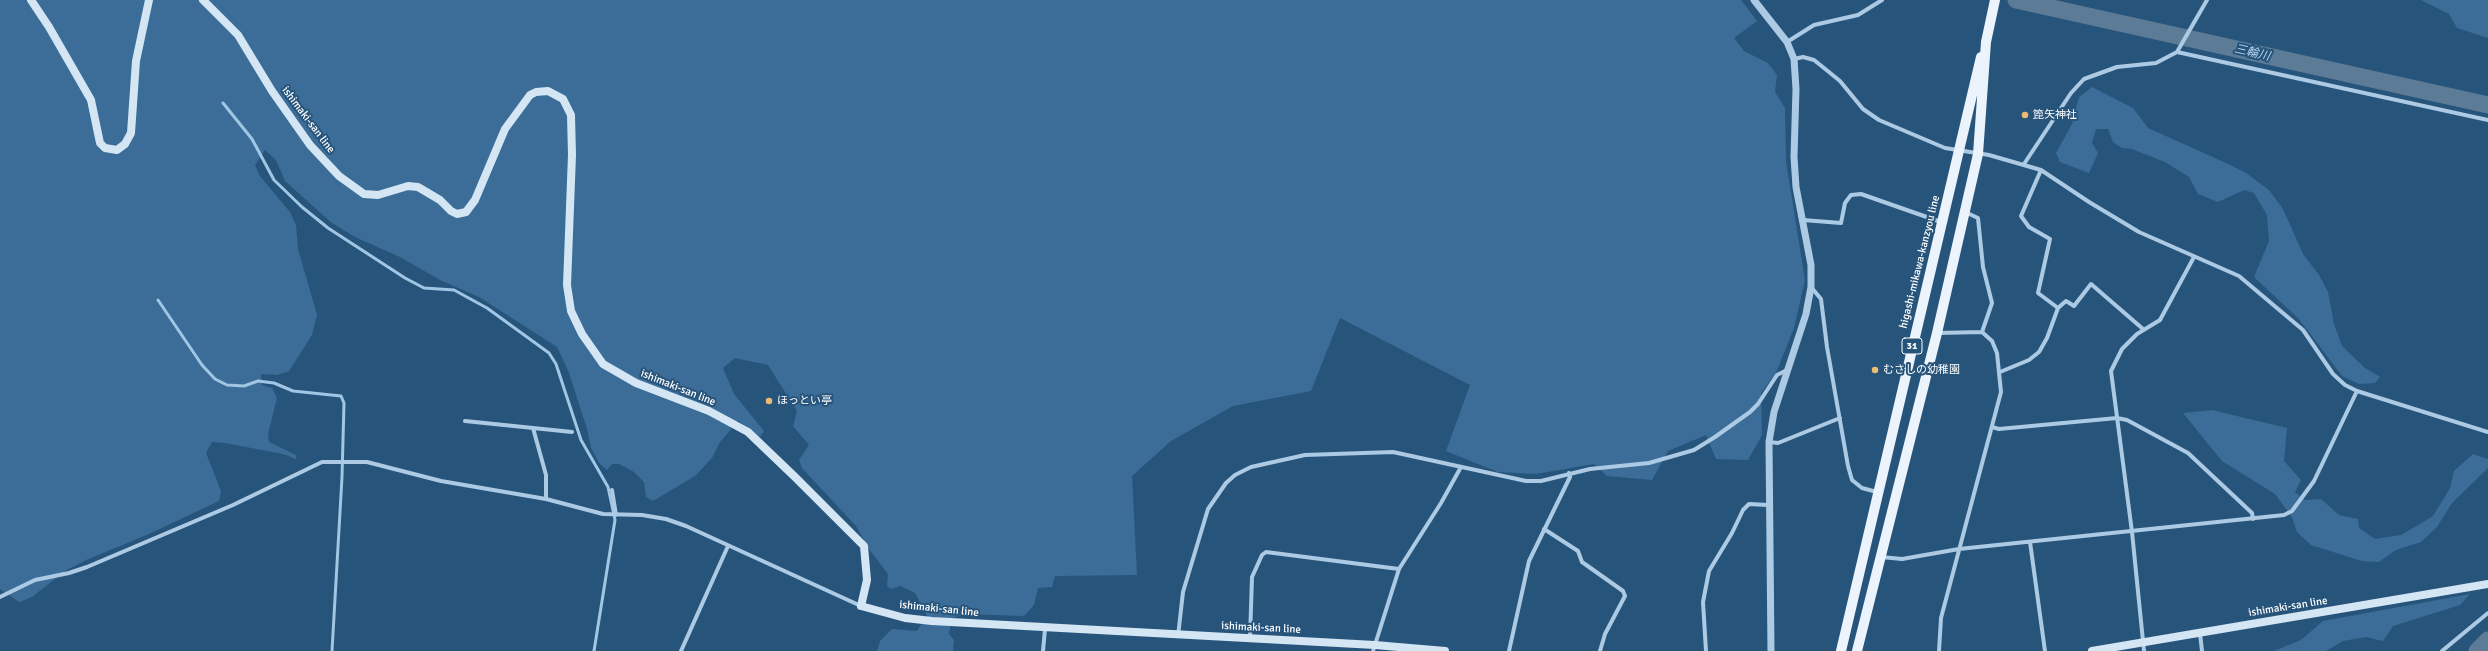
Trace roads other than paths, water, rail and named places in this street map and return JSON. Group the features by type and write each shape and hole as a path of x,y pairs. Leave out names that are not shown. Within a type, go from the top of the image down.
{"main road":[{"path":"31,0 49,27 91,100 100,143 105,148 117,150 125,144 131,133 136,61 149,0"},
{"name":"ishimaki-san line","path":"203,0 238,34 272,91 310,145 339,176 364,194 378,195 408,186 418,186 440,200 451,211 457,214 466,212 475,200 505,129 530,95 536,92 548,91 563,99 571,115 572,155 567,285 571,311 582,334 603,364 636,383 709,411 748,432 795,477 864,546 867,580 861,606 912,619 1045,629 1250,638 1374,648 1445,651"},
{"name":"higashi-mikawa-kanzyou line","path":"1840,651 1995,0"},
{"name":"higashi-mikawa-kanzyou line","path":"1857,651 1937,332 1978,154 1986,42"},
{"name":"ishimaki-san line","path":"2092,651 2488,584"}],"street":[{"path":"1754,0 1787,42 1794,59 1796,89 1794,157 1796,187 1812,265 1811,287 1806,314 1774,412 1768,442 1771,651"},
{"path":"1787,42 1814,25 1858,14 1882,0"},
{"path":"2178,52 2179,47 2207,0"},
{"path":"2024,164 2071,94 2084,79 2117,67 2156,63 2178,52 2488,120"},
{"path":"1794,59 1803,57 1814,60 1840,81 1863,109 1879,120 1926,142 1959,151 2024,164 2042,170 2089,202 2139,232 2239,276 2303,330 2334,374 2345,385 2356,391 2488,432"},
{"path":"2042,170 2021,216 2030,227 2050,239 2038,293 2058,308"},
{"path":"1803,220 1841,223 1846,203 1851,196 1861,194 1942,222"},
{"path":"1965,212 1978,218 1983,267 1992,303 1982,332"},
{"path":"2144,651 2132,532 2110,371 2122,349 2143,329 2160,320 2194,257"},
{"path":"2000,372 2029,360 2039,352 2047,338 2058,308 2066,301 2074,306 2091,284 2143,329"},
{"path":"1811,287 1821,299 1840,418 1852,480 1862,488 1877,492"},
{"path":"1937,332 1982,332 1992,341 2000,372 2001,392 1941,618 1939,651"},
{"path":"1178,636 1182,592 1208,509 1235,475 1250,467 1305,455 1349,452 1394,452 1526,481 1541,480 1569,473 1649,463 1694,450 1750,412 1758,404 1777,375 1787,370"},
{"path":"1880,557 1902,559 1959,549 2284,515 2292,511 2314,481 2356,391"},
{"path":"1768,442 1778,443 1840,418"},
{"path":"1992,427 1999,429 2117,418 2126,420 2188,453 2252,513 2253,519"},
{"path":"465,421 572,432"},
{"path":"533,428 546,474 546,499"},
{"path":"0,597 35,580 69,573 87,567 232,505 322,462 367,462 452,484 546,499 603,514 642,515 666,519 686,526 861,606"},
{"path":"1374,648 1399,568 1441,503 1461,467"},
{"path":"1509,651 1529,561 1570,476 1569,473"},
{"path":"612,490 616,515"},
{"path":"1706,651 1703,602 1709,571 1732,533 1743,510 1749,504 1768,504"},
{"path":"1544,529 1578,551 1582,562 1623,590 1625,596 1605,634 1600,651"},
{"path":"2030,542 2044,651"},
{"path":"681,651 728,546"},
{"path":"1250,638 1252,577 1262,554 1266,552 1399,568"},
{"path":"2442,651 2488,613"},
{"path":"1043,651 1045,629"},
{"path":"2200,633 2202,651"}],"waterway":[{"name":"三輪川","path":"2016,0 2488,105"},
{"path":"223,103 252,139 274,180 302,207 328,228 405,278 424,288 454,290 487,308 549,353 556,364 581,440 608,487 615,520 594,651"},
{"path":"158,300 202,365 215,379 227,385 244,386 258,381 274,383 293,391 341,396 344,403 342,477 332,651"},
{"path":"2477,651 2488,640"}],"place":[{"name":"箆矢神社","path":"2025,115"},
{"name":"むさしの幼稚園","path":"1875,370"},
{"name":"ほっとい亭","path":"769,401"}]}
